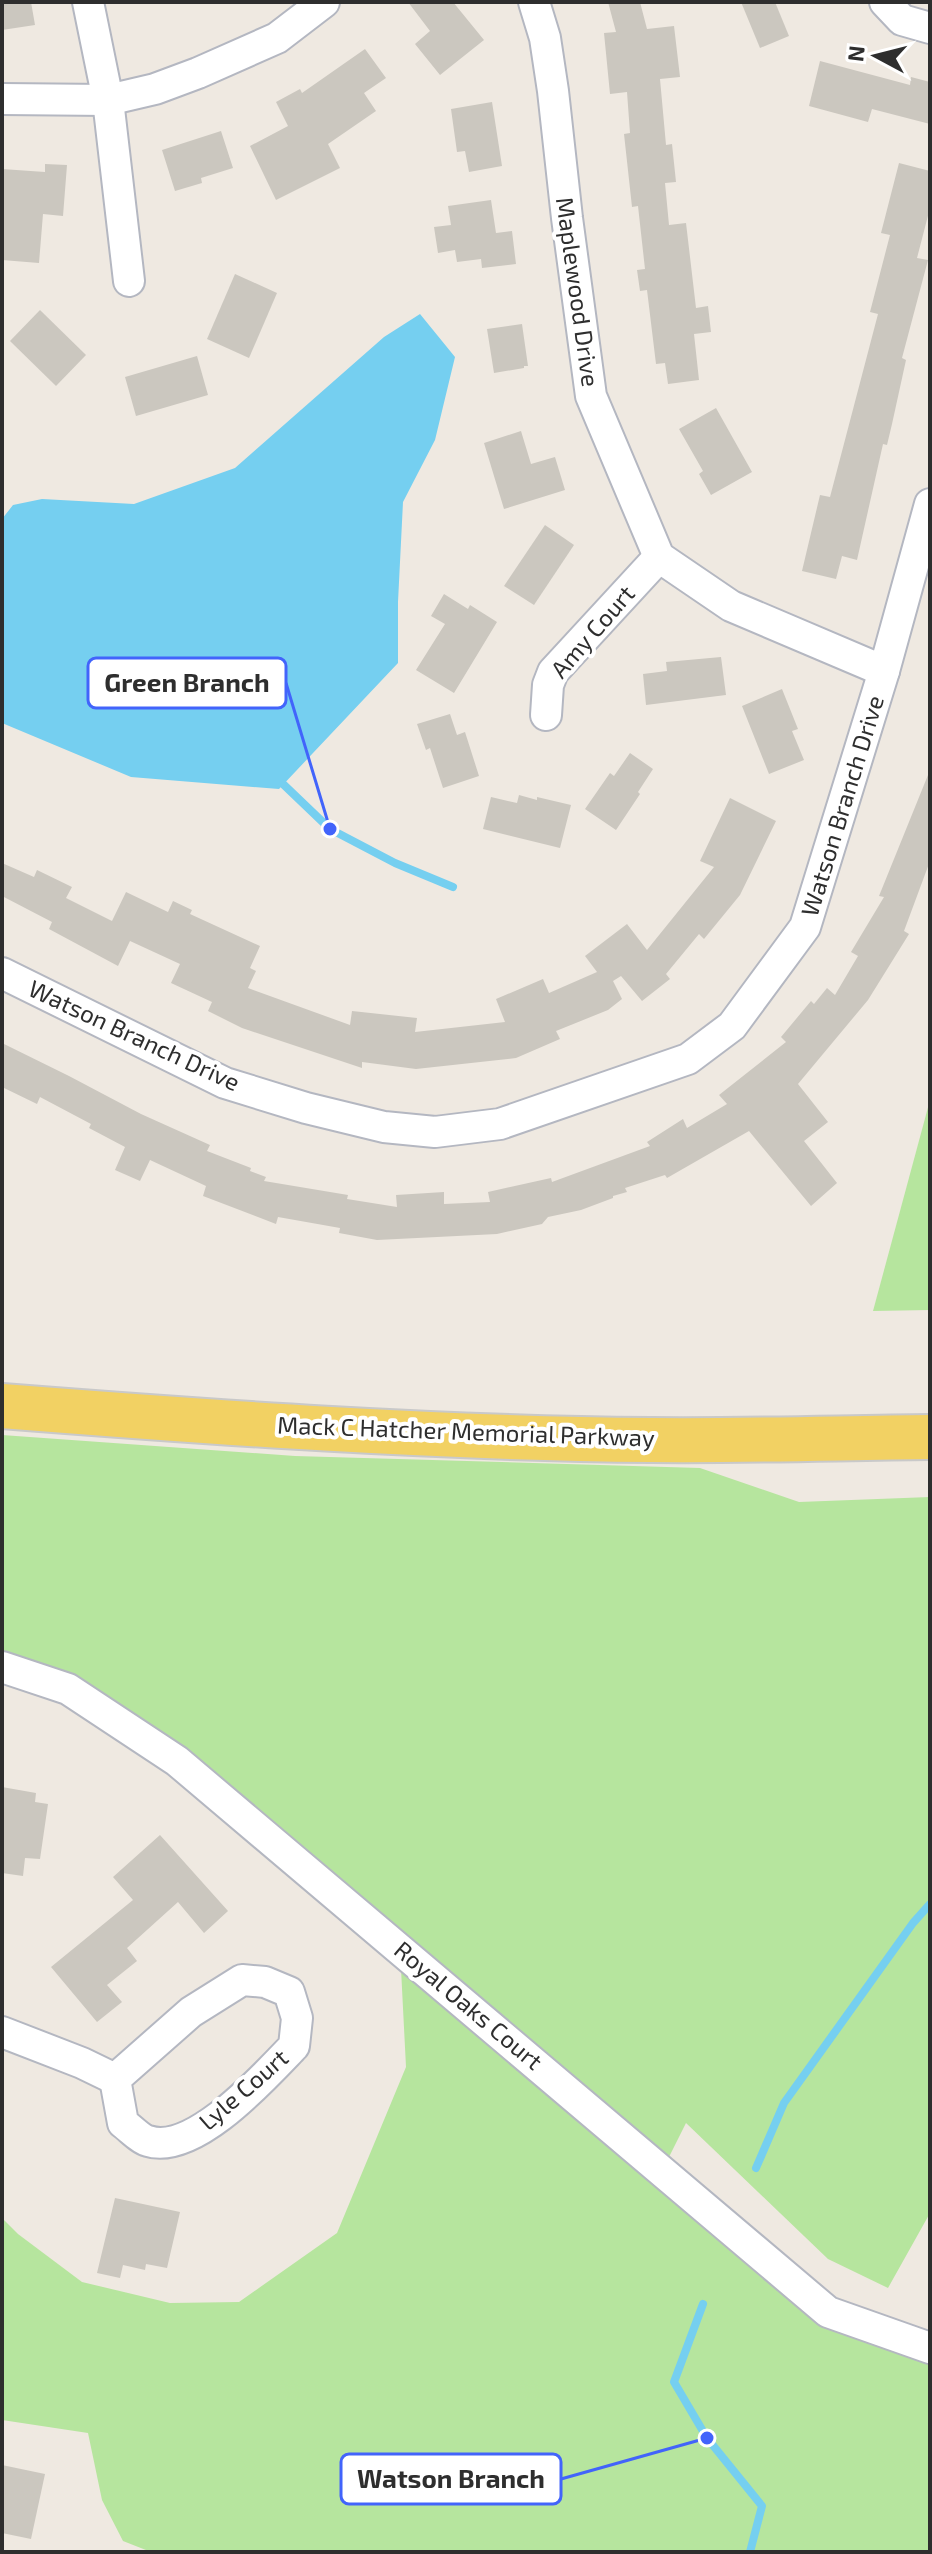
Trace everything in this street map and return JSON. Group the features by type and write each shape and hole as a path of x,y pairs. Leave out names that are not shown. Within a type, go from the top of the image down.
{"main road":[{"name":"Mack C Hatcher Memorial Parkway","path":"2,1406 207,1422 517,1436 650,1440 930,1437"}],"street":[{"path":"88,2 108,100 129,281"},
{"path":"2,99 108,100 155,89 277,38 324,2"},
{"name":"Maplewood Drive","path":"534,2 545,38 553,91 591,396 659,557"},
{"path":"885,2 902,20 930,28"},
{"name":"Watson Branch Drive","path":"2,973 225,1083 306,1108 384,1127 435,1132 500,1124 688,1059 732,1026 805,927 884,671 930,504"},
{"path":"659,557 731,606 884,671"},
{"name":"Amy Court","path":"546,715 548,685 553,672 659,557"},
{"name":"Royal Oaks Court","path":"2,1667 68,1689 177,1761 828,2312 930,2348"},
{"name":"Lyle Court","path":"242,1980 265,1982 289,1992 297,2018 294,2046 240,2100 183,2140 148,2141 123,2123 115,2079 191,2012 242,1980"},
{"path":"2,2032 115,2079"}],"green space":[{"path":"930,1100 930,1310 873,1311"},
{"path":"2,1435 295,1456 700,1468 799,1502 930,1497 930,2213 888,2288 828,2259 686,2123 662,2171 828,2312 930,2348 930,2552 151,2552 123,2541 102,2500 88,2433 2,2420 2,2218 18,2234 82,2282 170,2303 239,2302 337,2233 406,2067 400,1949 177,1761 2,1667"}],"water":[{"path":"420,314 455,357 435,440 403,502 398,663 279,789 131,777 2,723 2,519 13,505 42,499 134,504 235,468 384,337"}],"building":[{"path":"2,2 31,2 35,25 2,30"},
{"path":"408,2 453,2 484,40 440,75 415,44 430,31"},
{"path":"608,2 640,2 647,29 674,26 680,77 660,79 666,145 672,144 676,182 665,183 669,225 686,223 696,308 708,306 711,332 694,334 699,380 668,384 665,363 656,364 647,290 640,291 637,270 645,269 638,206 632,207 624,134 630,133 627,92 610,94 604,33 616,32"},
{"path":"741,2 775,2 789,36 760,48"},
{"path":"365,49 386,78 364,93 376,111 328,144 340,168 276,200 250,146 288,126 276,102 300,89 302,93"},
{"path":"820,61 910,85 911,77 930,82 930,124 872,109 868,122 809,106"},
{"path":"492,102 502,166 469,172 465,151 457,152 451,109"},
{"path":"221,131 233,168 201,178 202,183 175,191 162,150"},
{"path":"899,163 930,171 930,208 917,258 928,260 902,358 906,360 892,424 887,445 883,444 857,560 842,556 836,579 802,571 820,495 830,497 878,314 870,312 890,235 881,233"},
{"path":"45,164 67,165 63,216 43,214 39,263 2,260 2,169 45,172"},
{"path":"491,200 496,233 512,231 516,264 482,268 481,259 457,262 455,250 438,253 434,227 451,225 448,206"},
{"path":"235,274 277,293 249,358 207,339"},
{"path":"40,310 86,355 56,386 10,341"},
{"path":"522,324 528,366 494,373 487,329"},
{"path":"197,356 208,395 136,416 125,377"},
{"path":"716,408 752,472 711,495 699,474 703,471 679,429"},
{"path":"521,431 531,464 555,457 565,490 504,509 484,443"},
{"path":"545,525 574,545 534,605 504,586"},
{"path":"444,594 468,609 470,605 497,622 454,693 416,670 445,624 431,616"},
{"path":"721,657 726,695 646,705 643,674 667,671 666,662"},
{"path":"782,689 798,729 792,731 804,760 769,774 742,706"},
{"path":"450,714 457,735 465,732 479,776 443,788 430,748 426,750 417,724"},
{"path":"630,753 653,769 616,830 585,809 610,773 614,776"},
{"path":"928,775 930,861 904,931 909,934 868,1000 798,1084 828,1122 804,1141 837,1183 811,1206 749,1131 667,1178 665,1175 625,1188 627,1192 581,1210 548,1217 542,1224 497,1234 377,1240 339,1233 340,1228 278,1217 276,1224 203,1196 206,1186 150,1160 140,1181 115,1170 125,1147 89,1128 91,1124 40,1097 37,1104 2,1087 2,1043 141,1114 210,1145 207,1151 251,1168 250,1171 266,1177 264,1181 348,1195 347,1199 397,1207 396,1195 444,1192 444,1204 490,1202 488,1192 551,1178 552,1182 650,1146 647,1142 683,1119 687,1128 727,1104 719,1095 786,1042 781,1037 811,1001 814,1004 827,988 835,995 858,956 851,952 884,897 879,896"},
{"path":"519,795 571,805 560,848 483,829 491,797 517,803"},
{"path":"730,798 776,821 740,895 704,939 699,934 666,974 670,979 642,1001 621,976 613,981 622,999 608,1010 556,1031 560,1039 516,1058 416,1069 362,1062 362,1068 242,1028 208,1011 212,1002 171,983 180,964 130,941 118,966 49,929 52,922 2,896 2,863 34,877 37,870 72,887 66,898 112,921 126,892 168,912 173,901 192,910 190,914 260,946 250,968 256,971 248,988 350,1025 352,1011 417,1018 415,1032 505,1022 496,999 543,979 549,993 597,972 585,956 627,924 647,950 714,867 700,861"},
{"path":"2,1787 36,1793 35,1802 48,1804 40,1859 25,1858 23,1876 2,1873"},
{"path":"160,1835 228,1911 204,1933 178,1902 127,1948 137,1961 107,1985 122,2002 97,2022 51,1967 133,1900 113,1877"},
{"path":"115,2198 180,2212 167,2268 146,2264 145,2270 123,2265 120,2278 97,2273"},
{"path":"2,2465 45,2474 31,2539 2,2533"}],"waterway":[{"path":"283,784 330,829 395,863 453,887"},
{"path":"756,2168 784,2103 913,1923 930,1904"},
{"path":"703,2304 674,2382 707,2438 762,2506 750,2552"}],"place":[{"name":"Green Branch","path":"330,829"},
{"name":"Watson Branch","path":"707,2438"}]}
